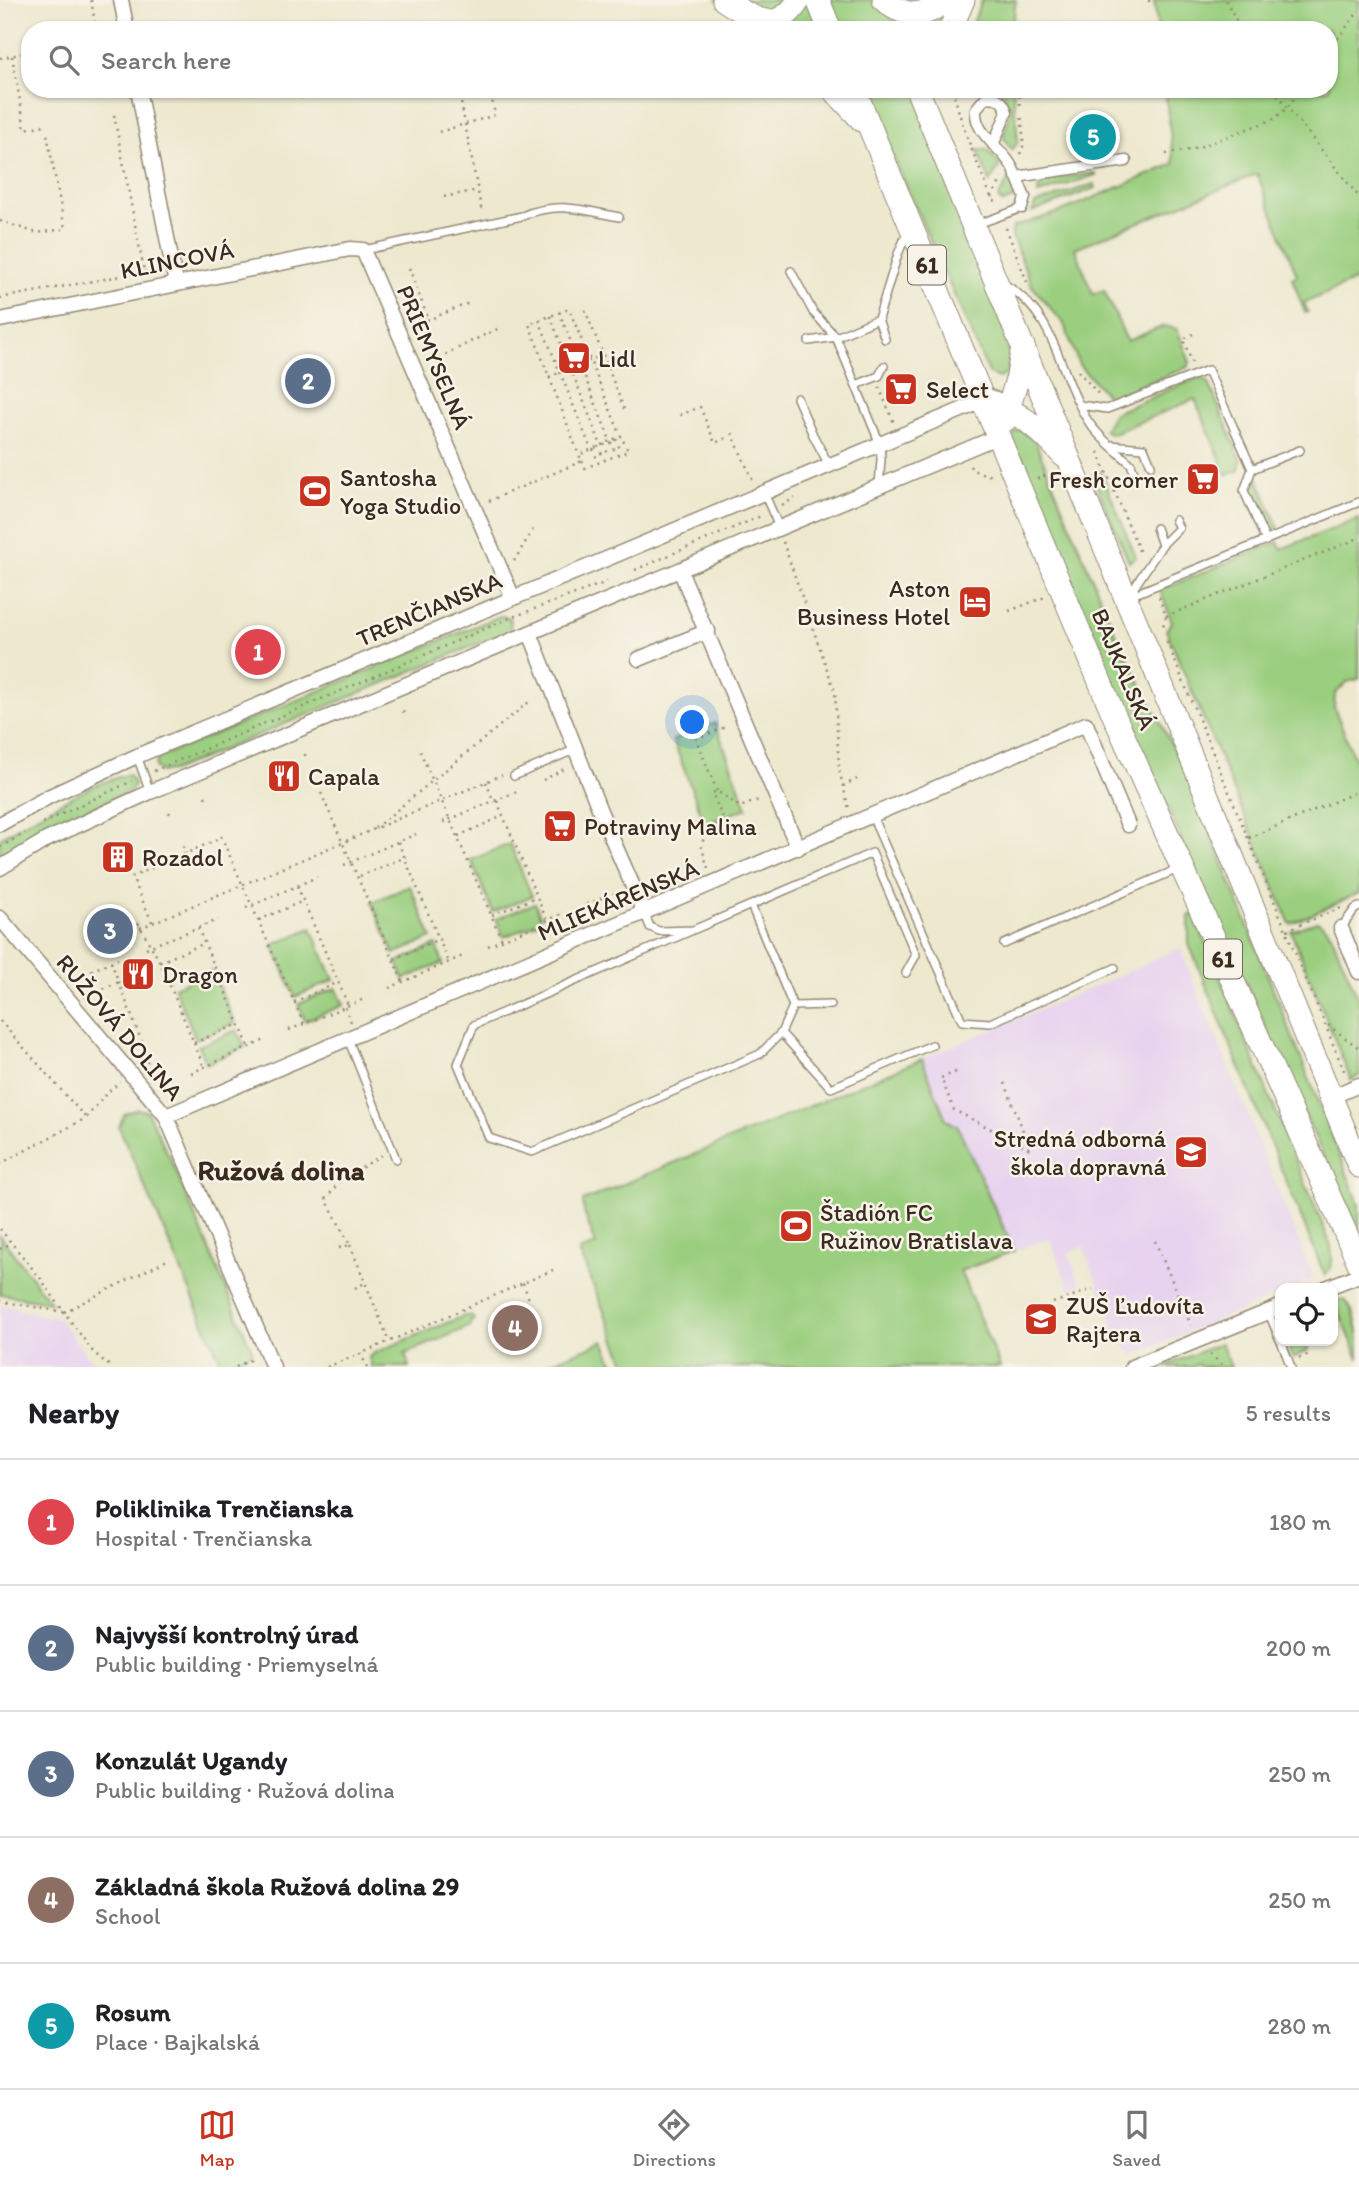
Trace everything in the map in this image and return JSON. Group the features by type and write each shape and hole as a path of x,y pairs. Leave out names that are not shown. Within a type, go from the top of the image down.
{"main road":[{"path":"709,0 739,21"},
{"path":"724,0 760,21"},
{"path":"774,21 783,19 799,0"},
{"path":"818,0 826,21"},
{"path":"882,0 901,12 913,14 931,10 944,0"},
{"path":"882,0 890,21"},
{"path":"954,21 962,0"},
{"path":"842,98 871,129"},
{"name":"BAJKALSKÁ","path":"859,98 1113,713 1359,1263"},
{"name":"BAJKALSKÁ","path":"921,98 1127,598 1347,1090 1359,1164"},
{"path":"929,117 932,98"},
{"path":"999,436 1018,376 1023,345"},
{"path":"985,400 1009,408 1041,432 1073,465"}],"street":[{"path":"121,0 125,21"},
{"path":"140,98 176,284"},
{"path":"993,145 1011,165 1025,197 1022,208"},
{"path":"1016,177 1126,161"},
{"name":"KLINCOVÁ","path":"0,320 350,249 363,250"},
{"name":"PRIEMYSELNÁ","path":"363,250 513,598"},
{"name":"TRENČIANSKA","path":"0,824 51,796 138,756 985,400"},
{"path":"0,867 46,840 150,793 680,570 781,535 878,486 999,436"},
{"path":"680,570 798,848"},
{"path":"639,659 708,631"},
{"path":"530,633 645,914"},
{"name":"MLIEKÁRENSKÁ","path":"166,1116 645,914 1092,721 1128,825"},
{"name":"RUŽOVÁ DOLINA","path":"0,918 166,1116 273,1367"},
{"path":"1341,928 1359,972"},
{"path":"1338,1283 1359,1275"},
{"path":"1140,1365 1274,1309"}],"lane":[{"path":"363,250 563,206 619,217"},
{"path":"974,225 1022,208"},
{"path":"885,339 878,319 898,254 910,226"},
{"path":"791,271 813,312 836,337 880,444 878,486"},
{"path":"995,278 1022,293 1047,326 1089,423 1131,464 1134,472"},
{"path":"809,341 836,337 878,319"},
{"path":"856,386 879,376 884,366"},
{"path":"1080,405 1107,409 1208,370 1252,469 1244,491 1266,541"},
{"path":"797,398 829,465"},
{"path":"1110,445 1144,448 1151,465"},
{"path":"1252,469 1300,450"},
{"path":"764,493 781,535"},
{"path":"1127,598 1359,502"},
{"path":"1127,598 1162,545 1179,528 1175,520"},
{"path":"1156,528 1162,545"},
{"path":"510,775 578,755"},
{"path":"138,756 150,793"},
{"path":"872,816 962,1021 990,1023 1115,968"},
{"path":"751,905 793,1006 782,1033 760,1054 532,1152 489,1138 458,1064 474,1024 872,853 916,955 906,973"},
{"path":"1004,944 1182,868"},
{"path":"1341,928 1355,909 1359,908"},
{"path":"645,914 650,927 659,931 693,930"},
{"path":"793,1006 831,1005"},
{"path":"782,1033 831,1088 932,1045"},
{"path":"348,1039 396,1159"},
{"path":"1282,1346 1291,1367"}],"path":[{"path":"91,0 95,21"},
{"path":"1149,0 1150,7"},
{"path":"1226,0 1236,21"},
{"path":"1338,38 1359,11"},
{"path":"0,58 21,54"},
{"path":"12,56 25,129 45,125"},
{"path":"460,98 482,213"},
{"path":"439,132 495,115 492,98"},
{"path":"955,98 966,135 991,197 1002,215 1021,269"},
{"path":"1280,98 1359,197"},
{"path":"1166,154 1194,149 1274,119 1294,98"},
{"path":"114,115 144,271"},
{"path":"0,221 37,233 65,229 47,134"},
{"path":"444,197 478,190"},
{"path":"0,298 163,268"},
{"path":"410,268 428,320 469,303"},
{"path":"583,305 624,409"},
{"path":"569,309 628,451 585,468 527,324 550,316 569,309"},
{"path":"559,312 616,455"},
{"path":"410,323 427,316"},
{"path":"550,316 601,445 604,460"},
{"path":"539,320 598,463"},
{"path":"431,372 436,359 462,347 468,341 500,328"},
{"path":"549,377 603,355"},
{"path":"879,376 877,382 894,423"},
{"path":"680,415 701,407 715,443 729,437"},
{"path":"732,433 753,481"},
{"path":"579,454 621,436"},
{"path":"616,439 622,453"},
{"path":"601,445 610,458"},
{"path":"1019,486 1100,455 1147,570"},
{"path":"486,502 582,461"},
{"path":"626,574 771,511 801,495"},
{"path":"512,564 535,526"},
{"path":"781,535 835,692 839,770 853,824"},
{"path":"1166,615 1359,538"},
{"path":"0,847 58,814 145,775 510,618 614,579"},
{"path":"1154,587 1166,615 1161,628 1325,1024 1347,1090"},
{"path":"1009,611 1045,597"},
{"path":"372,831 530,701"},
{"path":"744,720 696,739 717,791 740,807 775,793"},
{"path":"420,751 502,940"},
{"path":"543,780 578,755"},
{"path":"141,928 486,782 510,775"},
{"path":"843,786 857,779"},
{"path":"486,782 547,920"},
{"path":"443,822 515,793 510,783"},
{"path":"708,868 701,845 709,828 724,821 712,793 717,791"},
{"path":"1249,838 1359,792"},
{"path":"321,793 403,982"},
{"path":"169,812 172,818"},
{"path":"458,836 503,816"},
{"path":"344,865 416,834"},
{"path":"152,922 132,877 221,837 304,1024"},
{"path":"398,842 449,963"},
{"path":"183,846 186,853"},
{"path":"359,877 405,857"},
{"path":"246,908 317,877"},
{"path":"587,904 632,885"},
{"path":"297,886 348,1005"},
{"path":"492,915 537,897"},
{"path":"259,920 303,901"},
{"path":"488,946 562,914"},
{"path":"146,948 218,920"},
{"path":"138,923 160,962 204,1067"},
{"path":"198,928 248,1047"},
{"path":"394,959 439,939"},
{"path":"160,962 205,943"},
{"path":"389,988 463,956"},
{"path":"56,986 118,959"},
{"path":"111,962 144,1048 151,1076"},
{"path":"84,997 119,982"},
{"path":"294,1002 339,982"},
{"path":"289,1030 364,999"},
{"path":"0,1021 86,1118"},
{"path":"194,1043 239,1024"},
{"path":"1325,1024 1340,1032 1359,1048"},
{"path":"191,1073 265,1040"},
{"path":"956,1072 942,1078 954,1110 1030,1149 1005,1083"},
{"path":"0,1164 86,1118 107,1093 131,1073"},
{"path":"389,1341 350,1245 326,1199 340,1182 392,1149"},
{"path":"0,1229 93,1352 111,1367"},
{"path":"1155,1241 1197,1340 1225,1367"},
{"path":"0,1249 12,1242"},
{"path":"340,1248 350,1245"},
{"path":"0,1301 64,1312 167,1260"},
{"path":"327,1367 552,1270"},
{"path":"355,1288 365,1283"},
{"path":"523,1283 530,1302"},
{"path":"1053,1303 1093,1289"},
{"path":"360,1354 368,1367"}],"shaded area":[{"path":"1180,948 1314,1279 1305,1283 1275,1283 1275,1296 1134,1355 1120,1341 1083,1246 1068,1253 1081,1285 1070,1289 1049,1238 1014,1251 958,1127 946,1119 922,1059"},
{"path":"0,1305 59,1319 87,1356 102,1367 0,1367"}],"green space":[{"path":"717,0 956,0 948,21 747,21"},
{"path":"982,0 1016,0 1013,21 974,21"},
{"path":"1154,0 1359,0 1359,279 1304,303 1308,312 1305,313 1292,278 1297,275 1257,174 1075,248 1093,294 1104,290 1127,341 1164,326 1177,329 1190,362 1188,367 1109,398 1079,365 1064,324 1032,286 1012,236 1013,227 1060,212 1174,164 1166,98 1338,98 1338,21 1157,21"},
{"path":"858,98 925,98 1012,346 1008,373 999,378 989,374 872,108"},
{"path":"1005,98 1014,98 1018,142 1012,150 1003,137 1011,110"},
{"path":"977,150 987,150 1000,165 990,182"},
{"path":"1096,173 1038,194 1038,189 1045,180"},
{"path":"1010,177 1016,184 1017,194 1003,203 998,198"},
{"path":"1094,184 1096,188 1032,212 1035,204"},
{"path":"1197,378 1209,383 1241,460 1239,470 1227,475 1195,399 1111,434 1104,430 1114,413"},
{"path":"1020,430 1035,441 1116,635 1191,783 1359,1204 1359,1235 1122,707 1012,444 1014,433"},
{"path":"1101,472 1136,557 1129,562 1092,475"},
{"path":"1257,477 1279,529 1269,529 1255,508 1251,484"},
{"path":"1359,519 1359,679 1347,682 1335,694 1334,707 1359,770 1359,893 1290,924 1166,630 1172,622 1160,590 1278,542 1281,549"},
{"path":"500,616 508,617 511,622 510,629 506,632 172,771 161,772 155,767 162,756"},
{"path":"715,723 747,808 705,824 673,740"},
{"path":"128,775 134,785 130,791 78,814 0,858 0,838 80,793"},
{"path":"510,844 532,896 493,912 471,860"},
{"path":"410,886 432,938 394,954 372,902"},
{"path":"535,903 542,921 504,937 496,919"},
{"path":"1194,914 1330,1243 1332,1261 1325,1276 1189,944 1189,916"},
{"path":"1317,921 1327,928 1332,936 1359,1000 1359,1076 1351,1080 1291,931"},
{"path":"311,928 334,980 295,997 273,945"},
{"path":"436,945 443,963 404,979 397,962"},
{"path":"212,971 235,1023 196,1039 174,987"},
{"path":"336,988 344,1005 305,1021 298,1004"},
{"path":"237,1030 245,1047 206,1064 198,1046"},
{"name":"Štadión FC Ružinov Bratislava","path":"922,1059 946,1119 958,1127 1014,1251 960,1271 1000,1367 627,1367 579,1251 596,1245 584,1212 583,1201"},
{"path":"138,1109 147,1111 171,1160 253,1352 223,1367 119,1127 124,1114"},
{"path":"0,1236 4,1241 50,1302 0,1294"},
{"path":"1338,1300 1345,1300 1356,1320 1359,1359 1338,1309"},
{"path":"464,1316 471,1316 474,1320 470,1322 471,1326 405,1354 410,1367 372,1367 369,1357 374,1353"},
{"path":"604,1341 615,1367 548,1367 547,1364"},
{"path":"1221,1343 1231,1367 1200,1367 1198,1364 1192,1367 1163,1367"},
{"path":"1287,1346 1307,1346 1309,1350 1293,1358"}],"place":[{"name":"Rosum","path":"1093,137"},
{"name":"Lidl","path":"574,358"},
{"name":"Najvyšší kontrolný úrad","path":"308,381"},
{"name":"Select","path":"901,389"},
{"name":"Fresh corner","path":"1203,479"},
{"name":"Santosha Yoga Studio","path":"315,491"},
{"name":"Aston Business Hotel","path":"975,602"},
{"name":"Poliklinika Trenčianska","path":"258,652"},
{"name":"Capala","path":"284,776"},
{"name":"Potraviny Malina","path":"560,826"},
{"name":"Rozadol","path":"118,857"},
{"name":"Konzulát Ugandy","path":"110,931"},
{"name":"Dragon","path":"138,974"},
{"name":"Stredná odborná škola dopravná","path":"1191,1152"},
{"name":"Štadión FC Ružinov Bratislava","path":"796,1226"},
{"name":"ZUŠ Ľudovíta Rajtera","path":"1041,1319"},
{"name":"Základná škola Ružová dolina 29","path":"515,1328"}],"district":[{"name":"Ružová dolina","path":"281,1170"}]}
